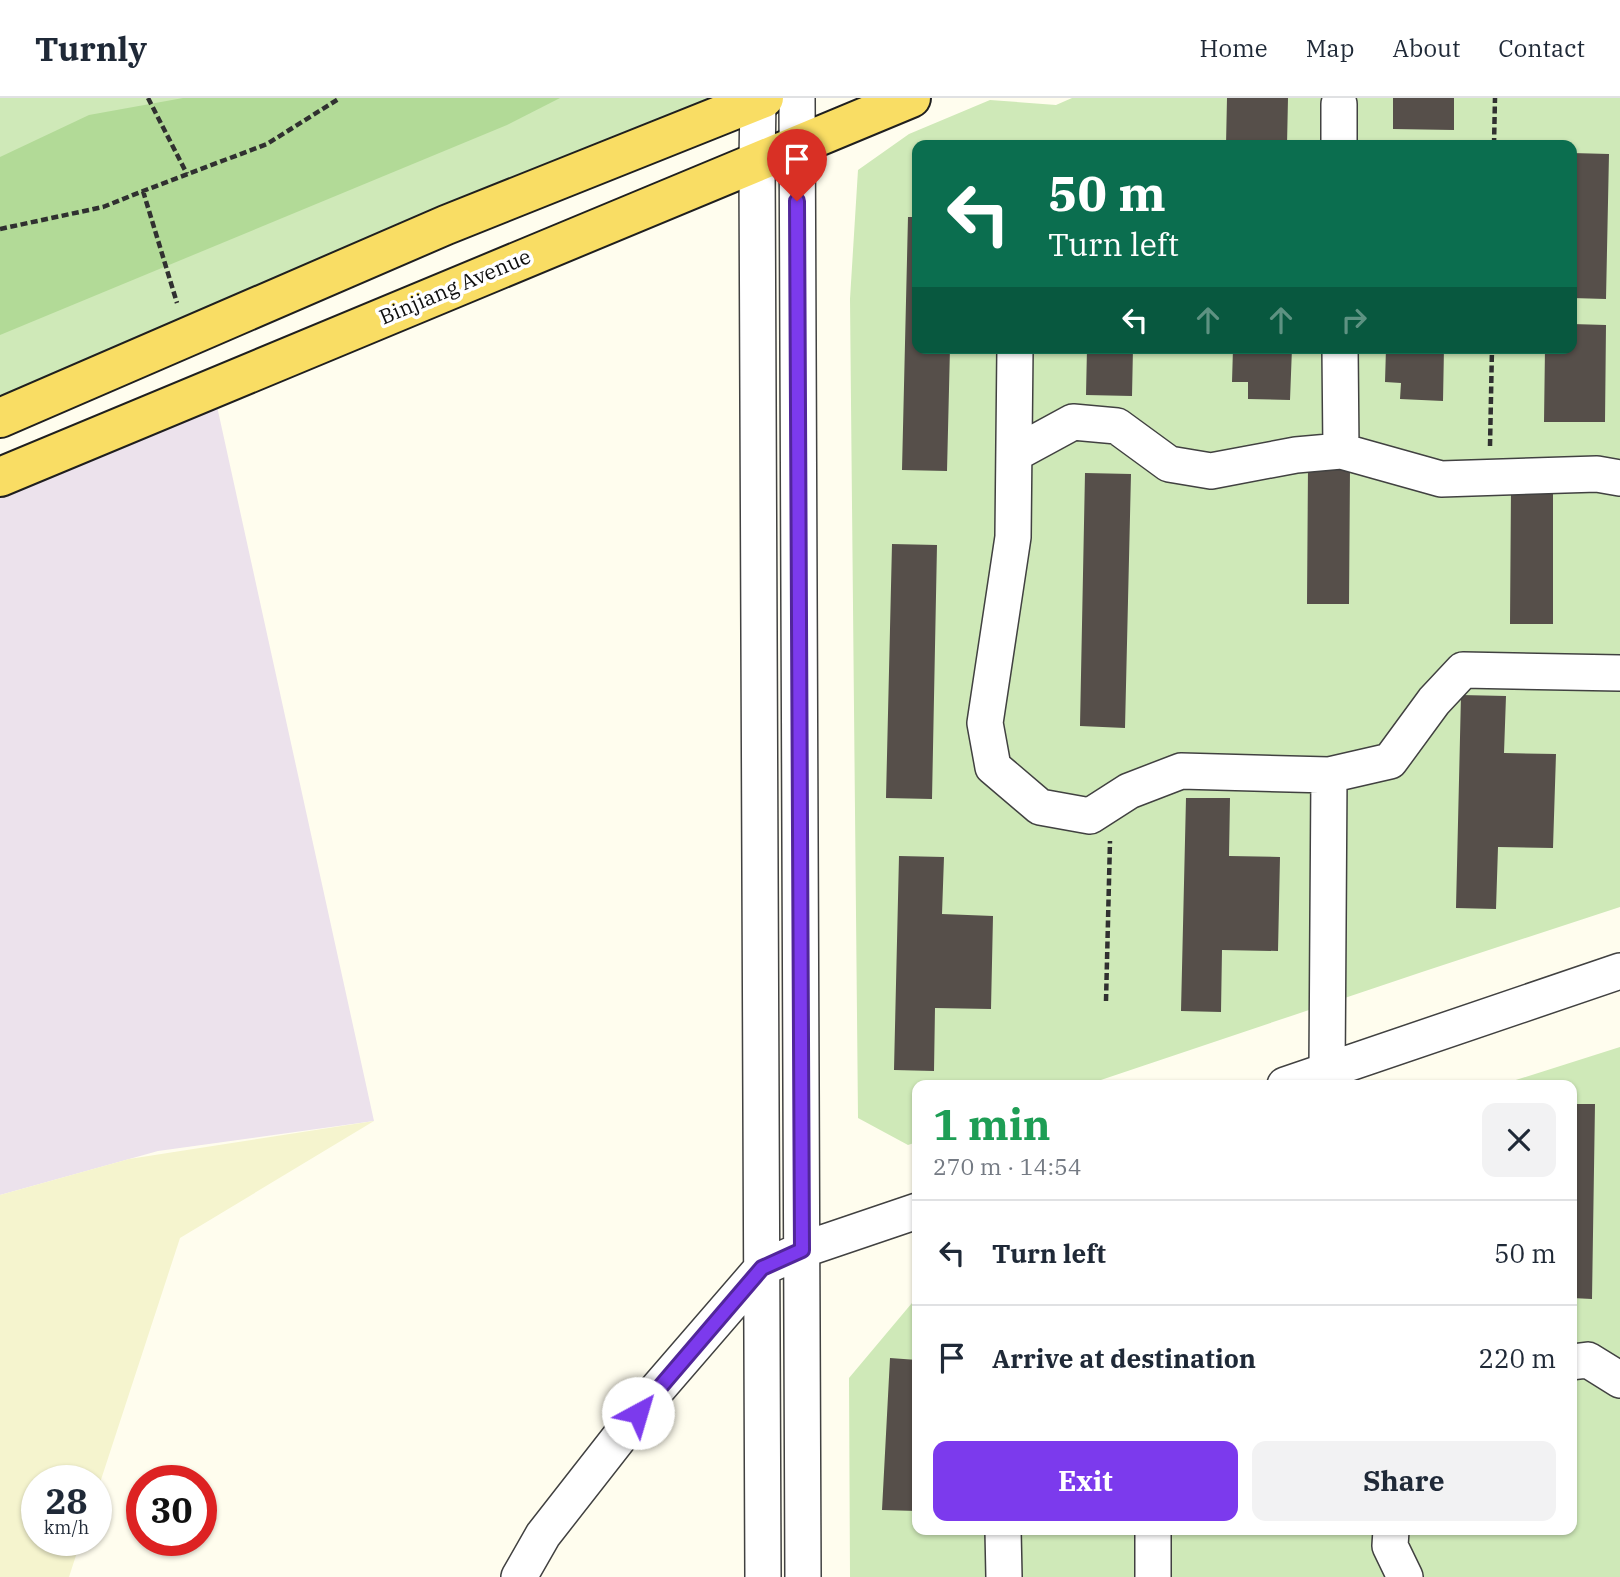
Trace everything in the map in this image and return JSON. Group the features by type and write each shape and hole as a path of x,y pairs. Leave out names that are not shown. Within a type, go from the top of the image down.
{"main road":[{"name":"Binjiang Avenue","path":"0,477 911,98"},
{"path":"0,418 446,225 761,99"}],"street":[{"path":"797,98 803,1577"},
{"path":"761,99 757,162 763,1577"},
{"path":"1339,104 1339,140"},
{"path":"1015,354 1013,537 985,723 993,767 1040,807 1090,816 1129,791 1181,771 1329,775 1390,761 1434,701 1463,670 1620,673"},
{"path":"1340,354 1341,451"},
{"path":"1014,454 1073,422 1117,426 1169,464 1211,471 1296,455 1341,451 1441,479 1597,474 1620,478"},
{"path":"1327,1071 1329,775"},
{"path":"1300,1080 1620,971"},
{"path":"519,1577 542,1535 654,1393 762,1268 802,1250 912,1212"},
{"path":"1577,1361 1588,1360 1620,1380"},
{"path":"1003,1535 1004,1577"},
{"path":"1153,1535 1153,1577"},
{"path":"1391,1535 1390,1546 1405,1577"}],"path":[{"path":"148,98 187,174"},
{"path":"0,229 103,207 267,144 340,98"},
{"path":"1494,140 1495,98"},
{"path":"143,191 188,337"},
{"path":"1490,478 1492,354"},
{"path":"1106,1001 1111,803"}],"shaded area":[{"path":"213,388 374,1121 158,1151 0,1195 0,477"}],"green space":[{"path":"0,98 764,98 0,418"},
{"path":"183,98 560,98 507,125 0,335 0,157 89,115"},
{"path":"1072,98 1620,98 1620,907 1101,1080 912,1080 912,1144 908,1145 858,1118 850,299 858,170 909,134 990,100 1056,105"},
{"path":"1620,1047 1620,1577 850,1577 849,1378 912,1303 912,1535 1577,1535 1577,1080 1516,1080"},
{"path":"374,1121 180,1238 106,1465 21,1465 21,1556 76,1556 69,1577 0,1577 0,1195 129,1159"}],"building":[{"path":"1227,98 1288,98 1287,140 1226,140"},
{"path":"1393,98 1454,98 1454,130 1393,129"},
{"path":"1577,153 1609,154 1606,299 1577,298"},
{"path":"908,217 912,217 912,354 950,354 947,471 902,470"},
{"path":"1577,324 1606,325 1605,422 1544,422 1545,354 1577,354"},
{"path":"1087,354 1133,354 1132,396 1086,395"},
{"path":"1233,354 1292,354 1290,400 1248,399 1248,382 1232,382"},
{"path":"1386,354 1444,354 1443,401 1400,399 1401,383 1385,382"},
{"path":"1308,467 1350,468 1349,604 1307,604"},
{"path":"1085,473 1131,474 1125,728 1080,726"},
{"path":"1511,487 1553,487 1553,624 1510,624"},
{"path":"892,544 937,545 932,799 886,798"},
{"path":"1461,695 1506,696 1504,753 1556,754 1553,848 1498,847 1496,909 1456,908"},
{"path":"1186,798 1230,798 1229,856 1280,857 1278,951 1222,950 1221,1012 1181,1011"},
{"path":"899,856 944,857 942,914 993,916 991,1009 935,1008 934,1071 894,1070"},
{"path":"1577,1104 1595,1104 1592,1299 1577,1298"},
{"path":"890,1358 912,1360 912,1511 882,1510"}],"route":[{"path":"638,1413 762,1268 802,1250 797,201"}]}
